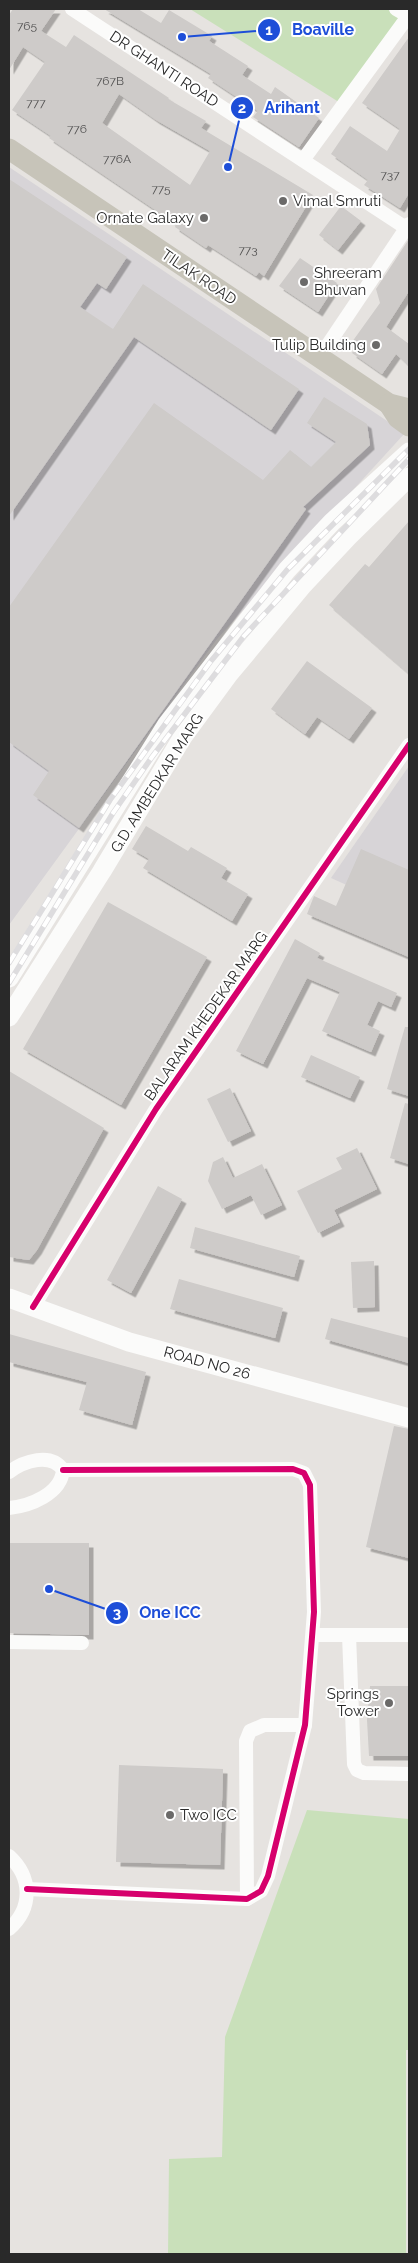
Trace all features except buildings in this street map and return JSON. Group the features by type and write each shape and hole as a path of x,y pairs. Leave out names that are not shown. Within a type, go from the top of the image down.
{"main road":[{"name":"TILAK ROAD","path":"9,149 389,404 409,409"},
{"name":"TILAK ROAD","path":"389,404 398,418 409,426"},
{"name":"G.D. AMBEDKAR MARG","path":"9,978 167,724 287,570 332,522 409,452"},
{"name":"G.D. AMBEDKAR MARG","path":"9,1018 119,843 182,738 229,674 303,585 348,537 409,477"},
{"path":"100,833 119,843"},
{"name":"ROAD NO 26","path":"9,1298 129,1342 409,1418"}],"street":[{"name":"DR GHANTI ROAD","path":"72,9 303,160 408,226"},
{"path":"303,160 405,13"},
{"path":"319,358 408,226"},
{"name":"BALARAM KHEDEKAR MARG","path":"33,1307 156,1109 409,746"},
{"path":"9,1472 30,1461 51,1460 60,1464 64,1470 62,1479 49,1493 30,1504 9,1508"},
{"path":"27,1890 247,1899 261,1891 268,1876 305,1725 314,1612 310,1485 304,1473 293,1469 64,1470"},
{"path":"312,1635 409,1635"},
{"path":"349,1635 354,1764 357,1770 364,1773 409,1774"},
{"path":"9,1642 82,1643"},
{"path":"247,1899 246,1741 250,1731 264,1725 305,1725"},
{"path":"9,1856 20,1868 27,1890 24,1910 9,1929"}],"shaded area":[{"path":"9,167 405,433 217,639 9,925"},
{"path":"409,766 409,913 331,878"}],"green space":[{"path":"190,9 393,9 405,16 342,104"},
{"path":"307,1810 409,1819 409,2050 406,2050 406,2254 168,2254 169,2159 222,2157 225,2037"}],"railway":[{"path":"9,963 110,800 211,661 287,570 409,449"},
{"path":"9,983 113,813 152,757 244,636 409,459"}],"cycle path":[{"path":"33,1307 156,1109 409,745"},
{"path":"27,1889 247,1899 261,1891 268,1876 305,1725 314,1612 310,1485 304,1473 293,1469 63,1470"}],"place":[{"name":"Boaville","path":"182,37"},
{"name":"Arihant","path":"228,167"},
{"name":"Vimal Smruti","path":"283,201"},
{"name":"Ornate Galaxy","path":"204,218"},
{"name":"Shreeram Bhuvan","path":"304,282"},
{"name":"Tulip Building","path":"376,345"},
{"name":"One ICC","path":"49,1589"},
{"name":"Springs Tower","path":"389,1703"},
{"name":"Two ICC","path":"170,1815"}]}
